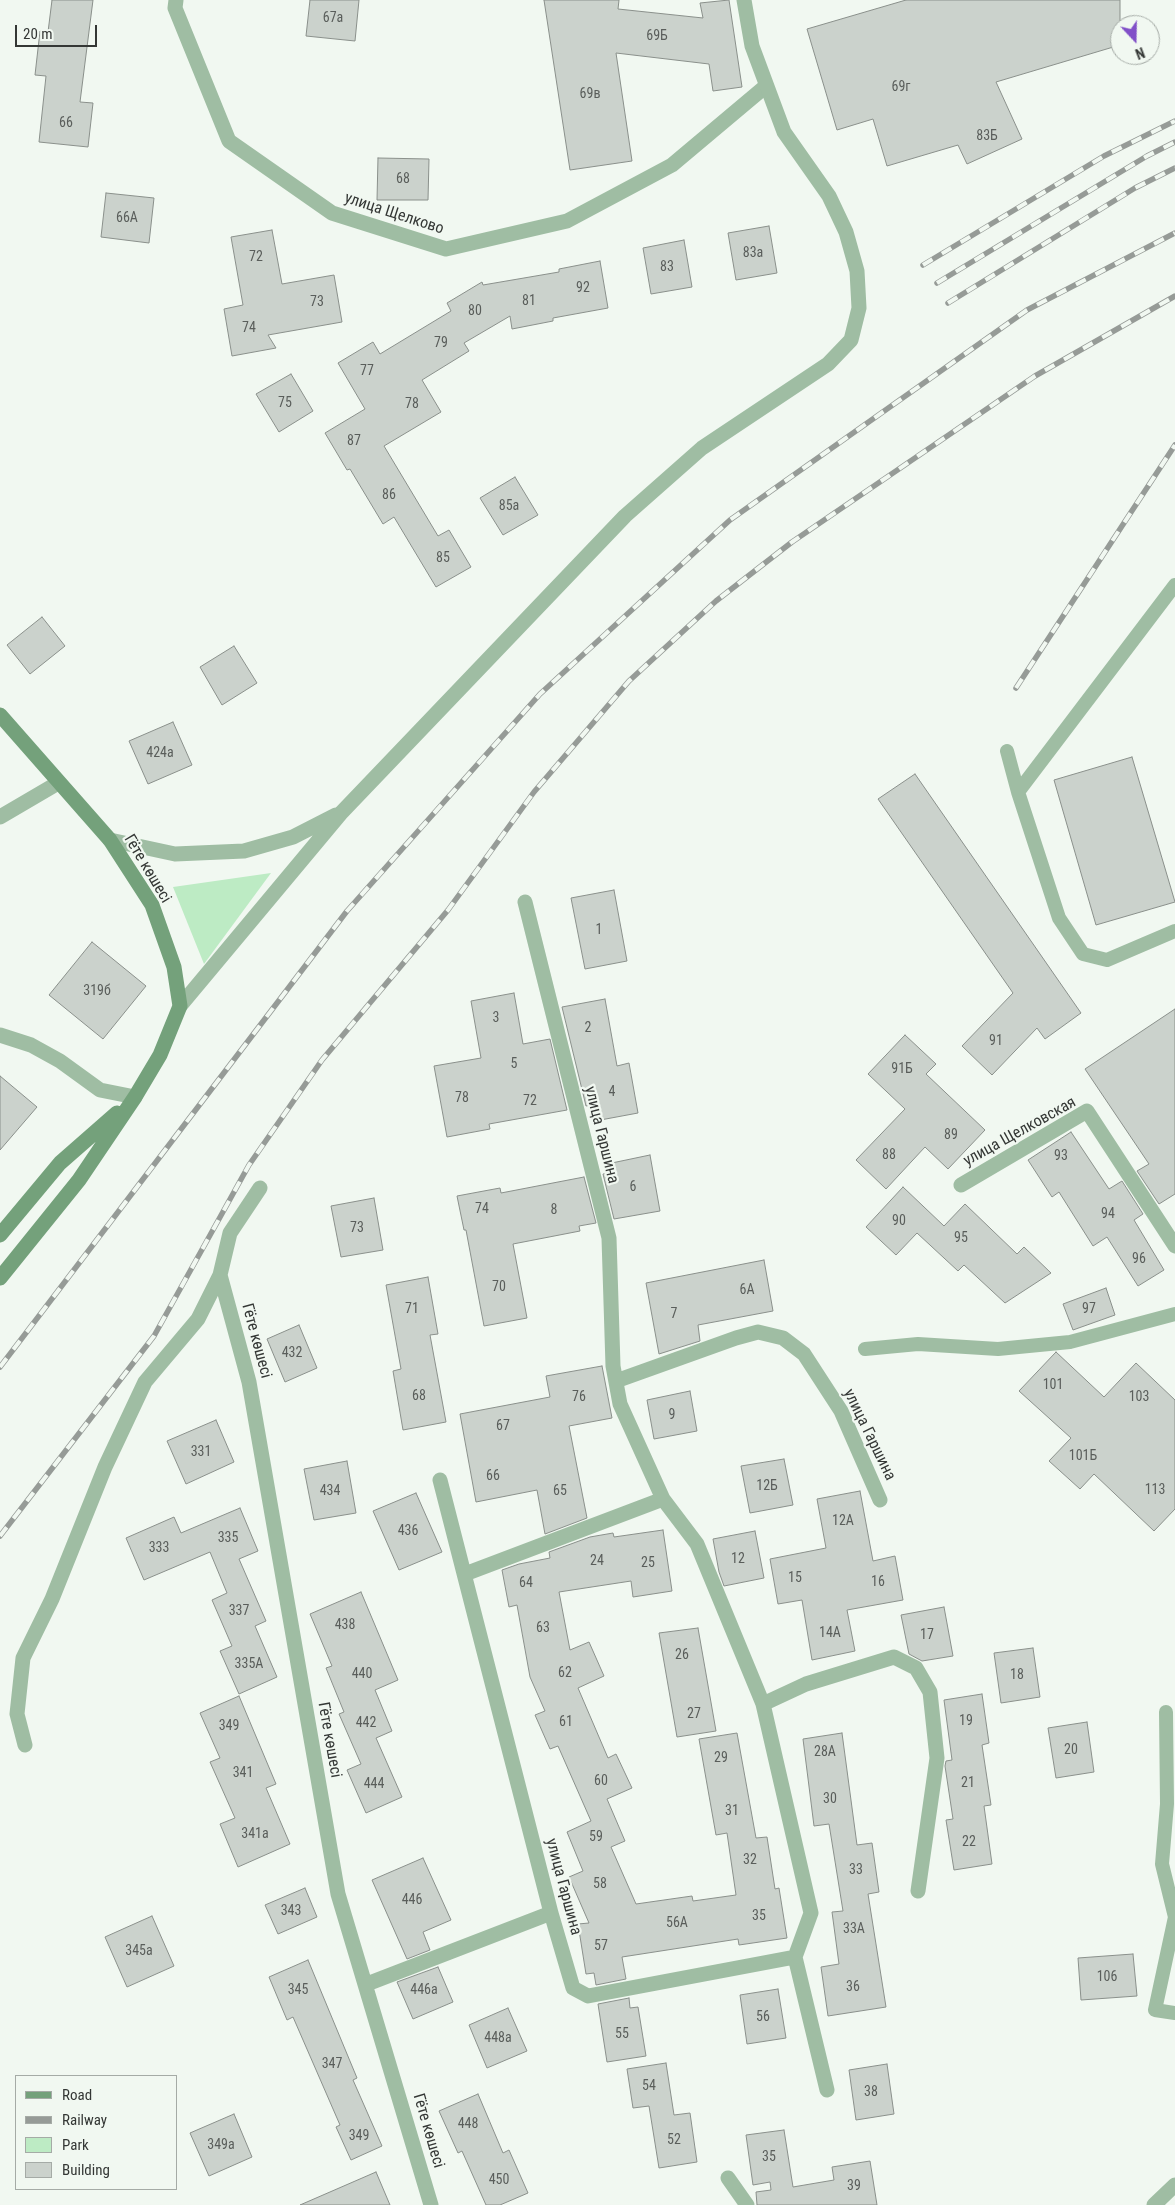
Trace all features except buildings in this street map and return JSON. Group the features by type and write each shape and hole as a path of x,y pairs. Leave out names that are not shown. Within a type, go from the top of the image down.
{"main road":[{"name":"Гёте көшесі","path":"0,715 110,840 152,905 174,967 180,1006"},
{"path":"0,1278 79,1180 135,1097 160,1055 180,1006"},
{"path":"0,1235 60,1163 135,1097"}],"street":[{"name":"улица Щелково","path":"176,0 176,8 229,141 332,213 446,249 568,222 672,165 766,86"},
{"path":"180,1006 342,812 624,516 702,448 828,364 851,340 860,308 857,271 846,232 829,196 784,132 752,46 744,0"},
{"path":"0,817 58,783"},
{"path":"110,840 175,854 244,851 293,837 342,812"},
{"name":"улица Гаршина","path":"440,1480 551,1914 573,1988 588,1996 795,1957 811,1913 763,1704 697,1544 663,1500 620,1404 613,1366 608,1238 525,902"},
{"path":"0,1035 31,1045 60,1061 100,1090 135,1097"},
{"name":"улица Щелковская","path":"961,1185 1087,1111 1175,1246"},
{"path":"25,1745 17,1714 23,1658 52,1599 105,1467 145,1382 198,1320 220,1275 230,1233 260,1188"},
{"name":"Гёте көшесі","path":"220,1275 249,1382 338,1894 367,1984 431,2205"},
{"name":"улица Гаршина","path":"616,1381 736,1338 758,1332 783,1338 804,1354 841,1411 880,1500"},
{"path":"465,1574 663,1500"},
{"path":"763,1704 806,1684 894,1657 916,1668 930,1692 937,1758 918,1891"},
{"path":"367,1984 551,1914"},
{"path":"795,1957 827,2090"},
{"path":"728,2178 747,2205"},
{"path":"1154,2205 1175,2185"}],"lane":[{"path":"1018,792 1175,585"},
{"path":"1007,751 1018,792 1059,918 1083,954 1107,960 1175,931"},
{"path":"865,1349 918,1344 998,1349 1070,1342 1175,1314"},
{"path":"1166,1712 1167,1804 1162,1864 1175,1917 1155,2010 1175,2013"}],"green space":[{"path":"271,873 204,964 173,887"}],"railway":[{"path":"923,265 1104,156 1175,121"},
{"path":"937,283 1147,156 1175,142"},
{"path":"948,303 1135,188 1175,168"},
{"path":"0,1367 347,911 540,694 730,520 1027,310 1175,233"},
{"path":"0,1536 154,1336 249,1165 322,1060 448,910 534,792 629,681 716,601 792,542 1035,376 1175,296"},
{"path":"1016,688 1175,445"}]}
